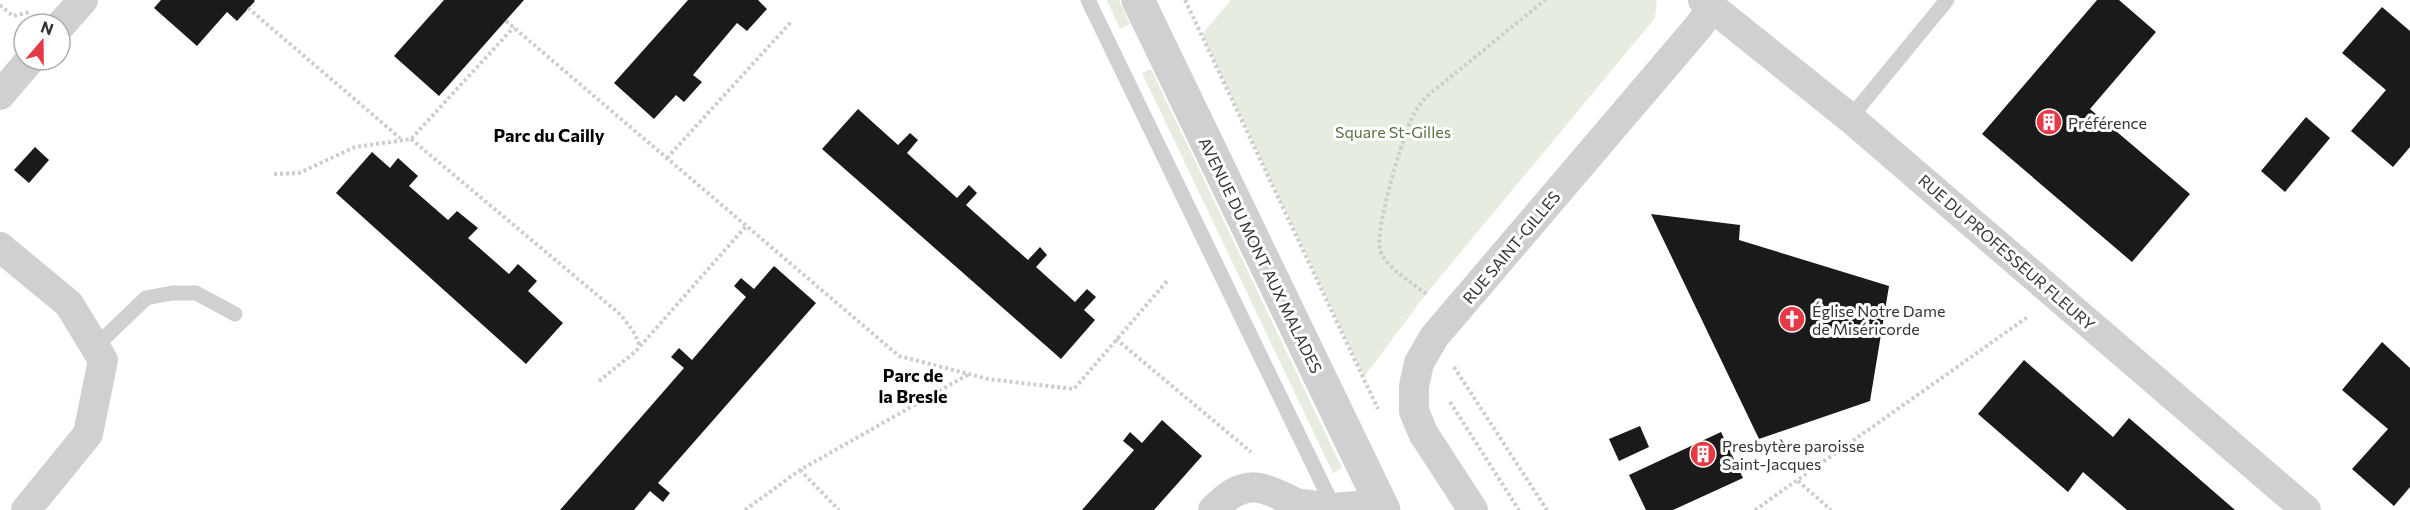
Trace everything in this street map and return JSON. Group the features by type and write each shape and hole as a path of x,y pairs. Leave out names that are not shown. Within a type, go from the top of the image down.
{"street":[{"path":"72,12 83,0"},
{"name":"AVENUE DU MONT AUX MALADES","path":"1138,0 1382,507"},
{"name":"RUE DU PROFESSEUR FLEURY","path":"1708,4 1850,118 2306,510"},
{"name":"RUE SAINT-GILLES","path":"1473,510 1423,433 1413,411 1414,386 1419,363 1434,336 1699,26 1708,4"},
{"path":"0,94 19,72"},
{"path":"0,247 69,304 103,360 88,434 32,508"},
{"path":"1214,510 1228,495 1250,486 1264,488 1292,507 1334,509 1382,507"}],"lane":[{"path":"1088,0 1334,509"},
{"path":"1850,118 1947,0"},
{"path":"95,347 146,298 172,293 196,293 235,314"}],"path":[{"path":"1185,0 1379,412"},
{"path":"1430,297 1388,262 1380,250 1381,220 1407,130 1415,111 1426,98 1545,0"},
{"path":"248,8 401,139"},
{"path":"506,21 899,356 988,379 1074,389 1168,280"},
{"path":"667,158 791,22"},
{"path":"274,174 299,173 355,147 411,138 514,27"},
{"path":"411,138 621,315 635,334 640,347"},
{"path":"600,381 640,347 747,225"},
{"path":"1755,510 2007,330 2058,297"},
{"path":"1434,336 1547,510"},
{"path":"1116,339 1254,455"},
{"path":"745,510 800,470 969,374"},
{"path":"1446,395 1519,510"},
{"path":"800,470 839,510"},
{"path":"1798,481 1831,510"}],"green space":[{"path":"1107,0 1119,0 1130,24 1120,29"},
{"name":"Square St-Gilles","path":"1231,0 1657,0 1655,18 1426,294 1364,377 1202,34"},
{"path":"1151,69 1342,468 1333,473 1142,73"}],"building":[{"path":"161,0 255,1 237,21 227,12 197,46 154,8"},
{"path":"444,0 524,0 439,96 394,56"},
{"path":"688,0 758,0 767,9 747,31 737,23 693,75 702,82 684,102 676,95 654,119 614,83"},
{"name":"Préférence","path":"2097,0 2119,0 2156,32 2090,109 2190,194 2132,262 1982,134"},
{"path":"2382,7 2410,31 2410,147 2393,167 2351,131 2386,90 2342,53"},
{"path":"858,109 898,145 910,133 918,140 907,153 957,198 969,185 977,193 966,205 1028,260 1040,247 1047,255 1036,267 1075,302 1087,289 1096,297 1084,310 1095,320 1061,359 822,149"},
{"path":"2306,117 2330,138 2285,192 2261,171"},
{"path":"35,147 49,160 29,183 14,170"},
{"path":"372,152 390,168 398,158 418,176 409,186 448,220 457,211 478,228 468,238 509,274 518,264 537,281 528,291 563,323 526,364 336,193"},
{"name":"Église Notre Dame de Miséricorde","path":"1651,214 1740,225 1739,240 1889,286 1870,401 1759,439"},
{"path":"774,266 816,303 658,483 670,493 663,502 650,491 634,510 560,510 684,368 671,357 679,348 692,360 746,297 734,286 741,278 754,289"},
{"path":"2382,342 2410,368 2410,487 2394,506 2352,469 2388,429 2342,390"},
{"path":"2024,360 2113,437 2129,418 2235,510 2127,510 2083,472 2068,492 1978,414"},
{"path":"1162,420 1202,456 1154,510 1082,510 1134,450 1123,441 1130,432 1142,443"},
{"path":"1640,426 1649,447 1619,461 1609,439"},
{"name":"Presbytère paroisse Saint-Jacques","path":"1721,432 1743,478 1673,510 1646,510 1629,475"}],"place":[{"name":"Préférence","path":"2049,122"},
{"name":"Église Notre Dame de Miséricorde","path":"1792,319"},
{"name":"Presbytère paroisse Saint-Jacques","path":"1703,454"}],"district":[{"name":"Parc du Cailly","path":"549,135"},
{"name":"Parc de la Bresle","path":"913,385"}]}
